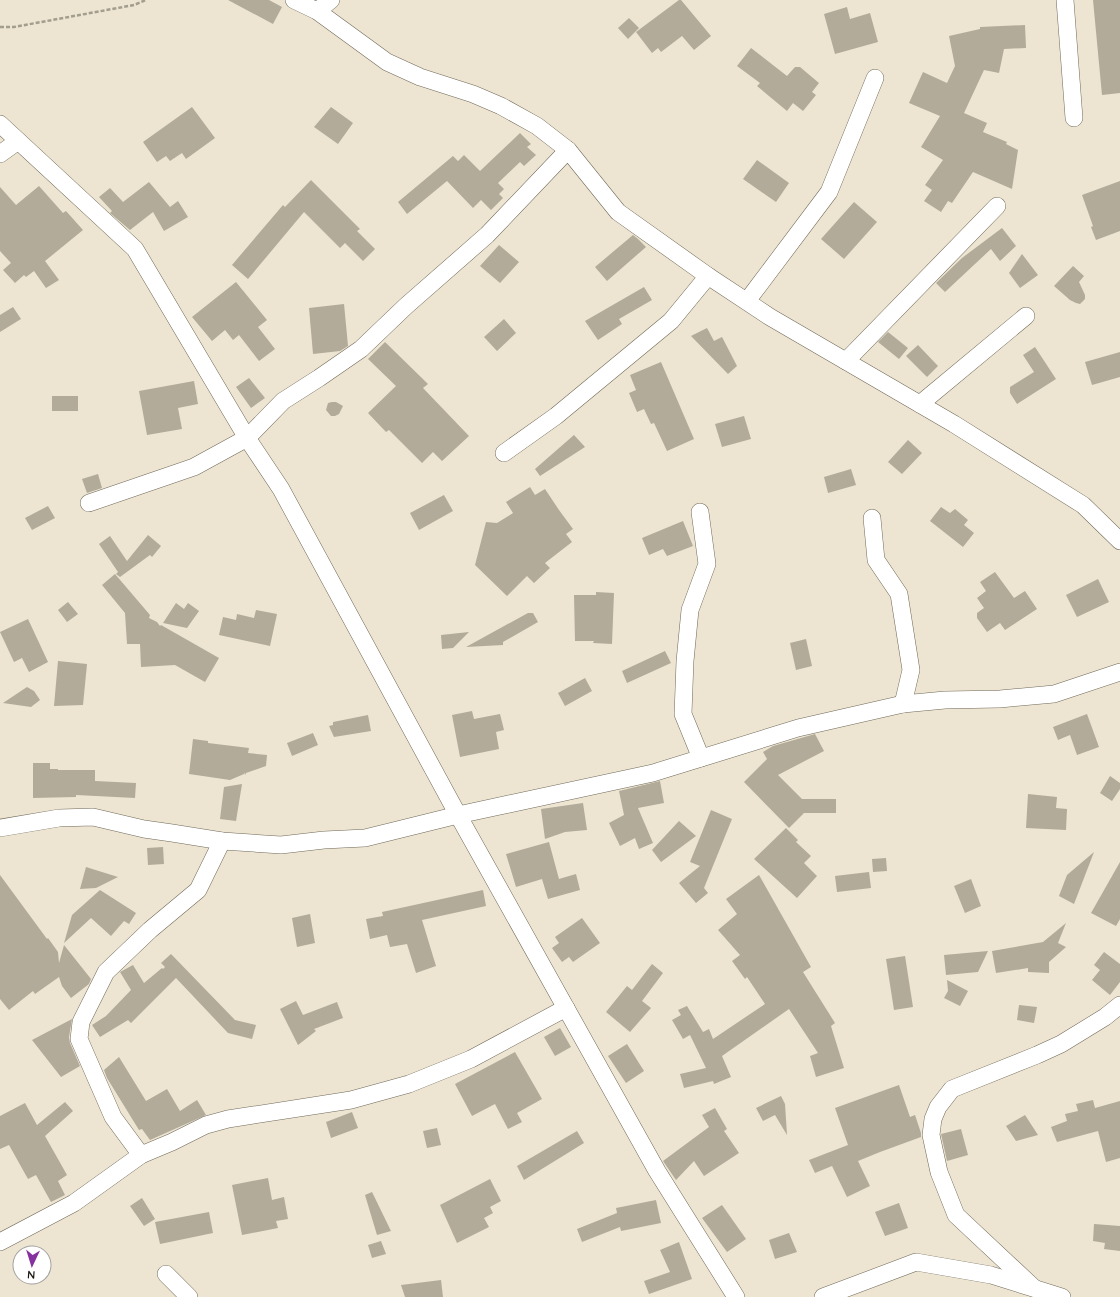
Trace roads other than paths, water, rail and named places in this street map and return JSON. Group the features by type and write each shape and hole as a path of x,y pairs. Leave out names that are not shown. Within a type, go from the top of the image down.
{"street":[{"path":"294,0 317,11 387,62 420,77 473,94 501,106 537,126 568,150 618,212 708,276 770,317 920,404 1083,505 1120,541"},
{"path":"317,11 331,0"},
{"path":"1065,0 1074,118"},
{"path":"747,301 829,192 875,78"},
{"path":"0,124 135,249 247,438 281,489 458,815 657,1171 736,1297"},
{"path":"0,154 18,141"},
{"path":"89,503 194,467 247,438 283,401 319,378 361,348 406,306 487,235 568,150"},
{"path":"846,361 997,206"},
{"path":"504,453 556,416 671,321 708,276"},
{"path":"920,404 1026,316"},
{"path":"700,512 707,564 690,610 685,661 683,714 701,758"},
{"path":"872,518 876,560 899,594 911,670 903,704"},
{"path":"0,828 59,818 93,817 144,829 222,841 281,845 324,840 365,838 458,815 653,773 798,728 903,704 945,700 1000,699 1054,694 1120,672"},
{"path":"141,1155 113,1117 79,1039 81,1022 106,972 150,930 198,890 222,841"},
{"path":"1034,1288 956,1215 939,1172 931,1135 933,1119 938,1107 952,1089 1061,1044 1105,1017 1120,1005"},
{"path":"0,1242 74,1203 141,1155 206,1125 228,1119 352,1100 409,1084 471,1059 566,1008"},
{"path":"823,1297 916,1262 991,1275 1062,1297"},
{"path":"166,1274 189,1297"}]}
